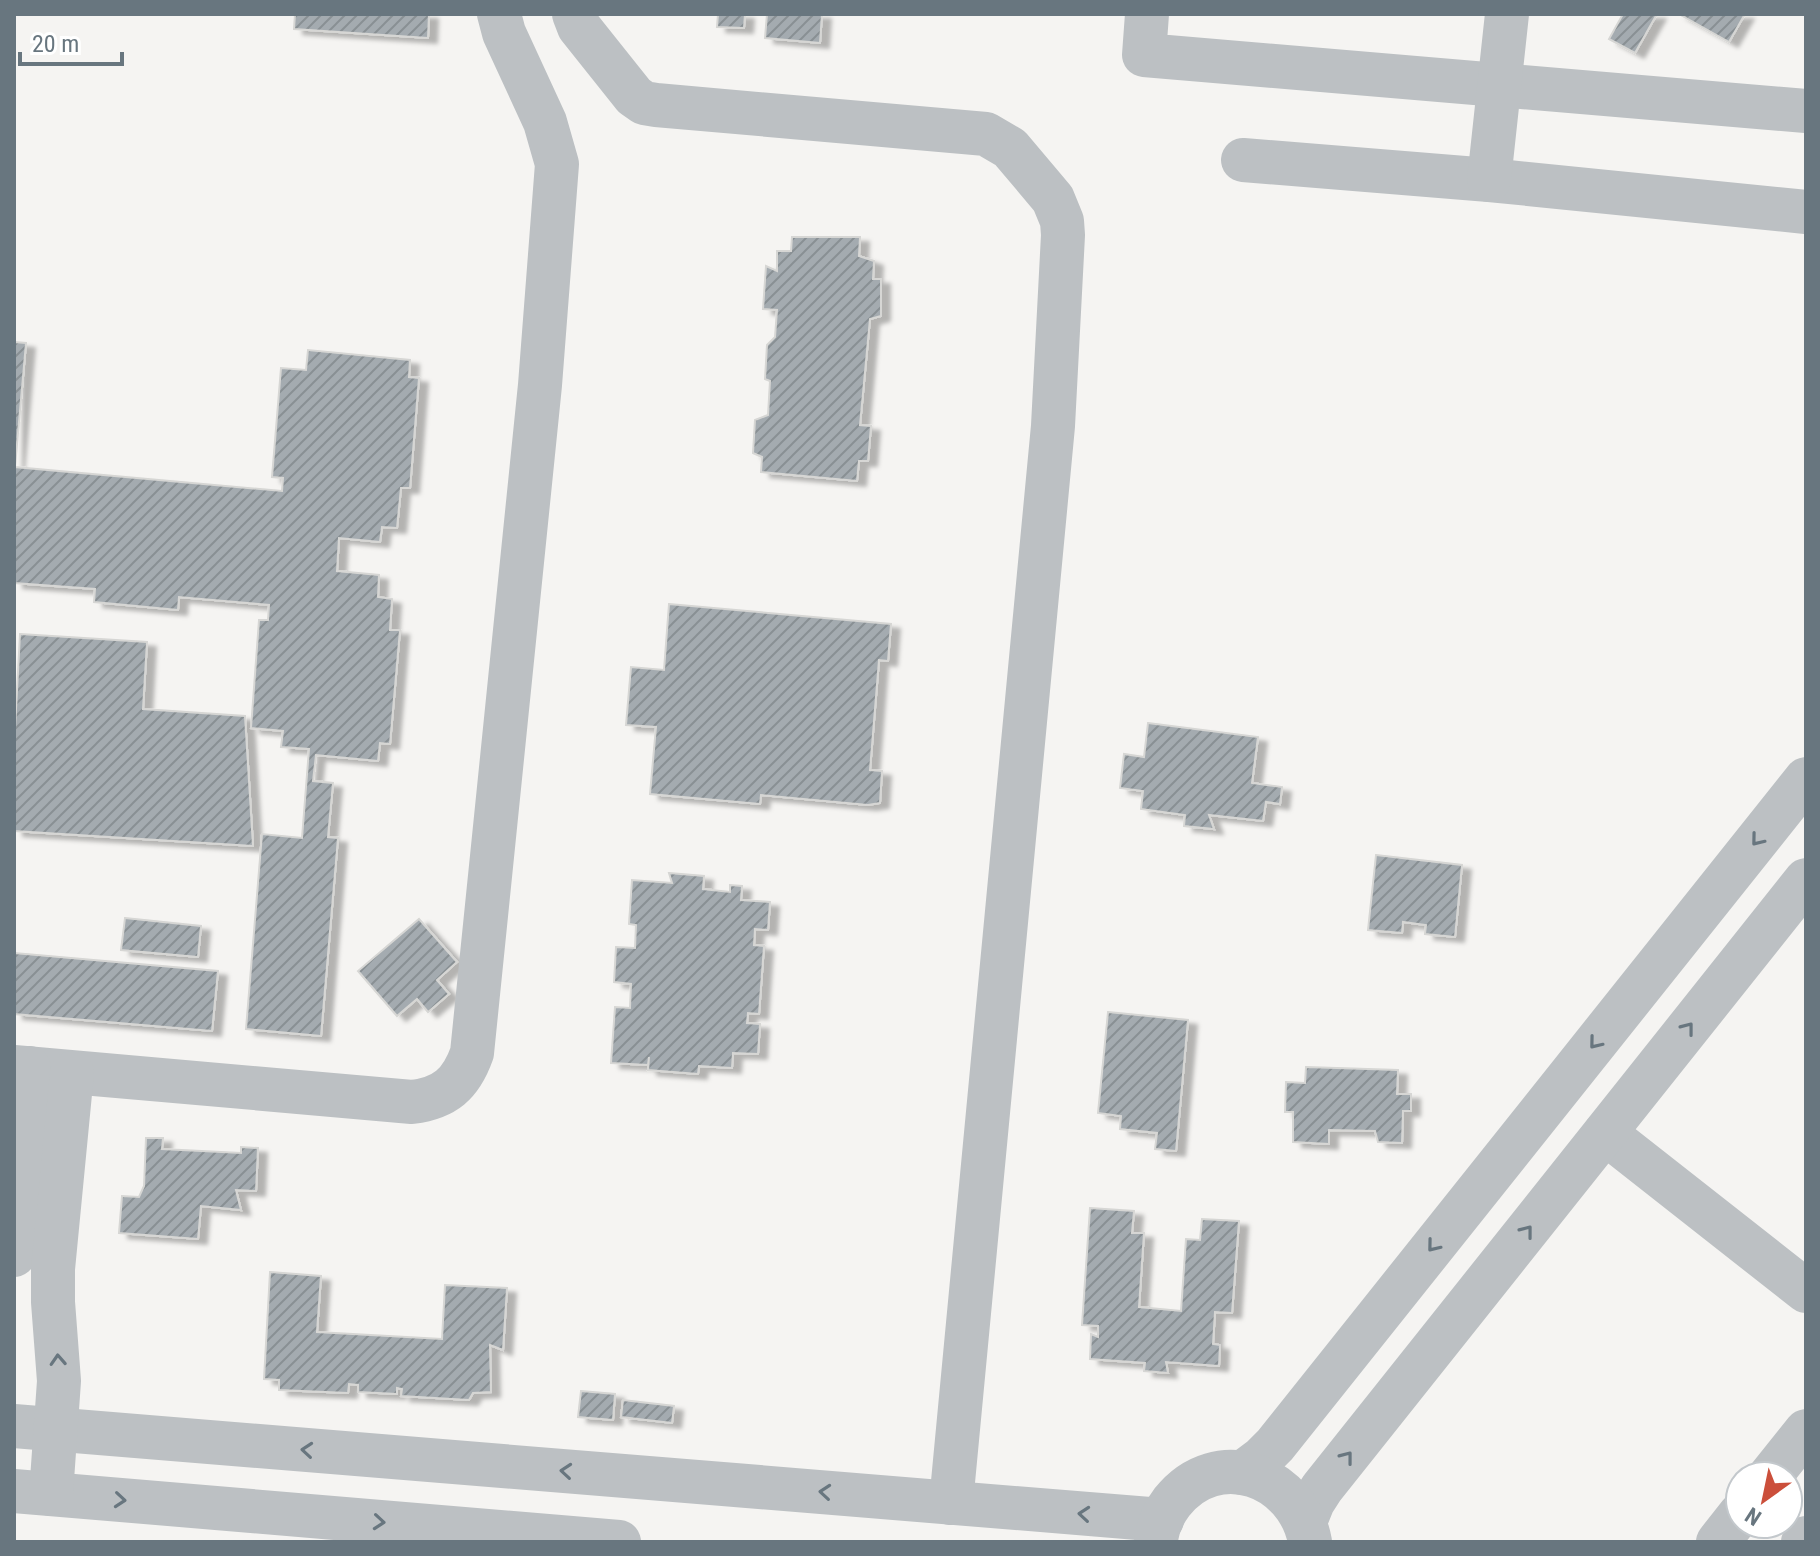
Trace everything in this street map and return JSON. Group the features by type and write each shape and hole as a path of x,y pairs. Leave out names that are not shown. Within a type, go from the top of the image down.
{"lane":[{"path":"14,1255 22,1068 412,1102 429,1100 445,1093 467,1069 472,1053 540,385 557,164 545,122 504,33 499,14"},
{"path":"574,14 579,27 601,55 634,96 644,103 986,134 1010,148 1053,199 1062,221 1053,426 951,1503"},
{"path":"1147,14 1144,55 1806,111"},
{"path":"1489,180 1507,14"},
{"path":"1243,160 1489,180 1806,212"},
{"path":"1242,1473 1275,1445 1806,779"},
{"path":"1308,1532 1313,1502 1322,1488 1806,880"},
{"path":"72,1073 53,1269 59,1381 35,1428 32,1492 619,1542"},
{"path":"1605,1133 1806,1291"},
{"path":"35,1428 951,1503 1159,1531 1165,1511 1179,1494 1198,1481 1219,1473 1242,1473 1262,1478 1280,1489 1295,1504 1308,1532"},
{"path":"1783,1460 1806,1431"}],"building":[{"path":"295,14 429,14 428,38 294,29"},
{"path":"718,14 745,14 744,28 717,27"},
{"path":"767,14 822,14 820,43 765,38"},
{"path":"1623,14 1657,14 1635,53 1609,39"},
{"path":"1679,14 1745,14 1729,42"},
{"path":"792,237 860,237 859,256 874,261 873,279 881,279 881,316 870,319 860,425 871,426 868,461 859,461 857,481 761,472 762,457 753,453 755,420 768,415 770,381 765,379 767,345 775,337 777,310 763,309 766,266 777,271 777,251 791,251"},
{"path":"14,342 26,343 15,467 282,491 283,478 272,477 281,368 306,370 308,350 410,360 409,377 419,378 410,488 401,488 397,528 382,527 380,542 339,538 337,571 379,575 378,597 392,599 390,630 400,630 390,744 380,743 378,761 316,755 313,781 333,783 328,837 338,838 321,1036 246,1029 262,834 302,838 309,749 281,747 283,731 251,728 259,620 268,620 269,605 179,597 178,610 94,602 95,589 14,583"},
{"path":"669,604 891,624 888,661 879,660 870,770 882,771 880,803 868,805 761,795 760,804 650,794 656,727 626,725 631,667 664,670"},
{"path":"20,634 147,642 143,709 245,716 253,846 14,831 14,747"},
{"path":"1148,723 1258,737 1252,783 1282,787 1280,804 1266,802 1263,821 1209,815 1214,829 1184,826 1185,815 1141,809 1143,791 1120,788 1124,754 1144,757"},
{"path":"1376,855 1462,865 1455,937 1425,934 1426,925 1403,922 1402,933 1368,930"},
{"path":"669,873 704,876 703,889 730,892 730,885 742,886 741,900 770,902 768,930 755,929 754,945 764,946 759,1014 748,1013 747,1023 760,1024 758,1054 733,1053 732,1068 699,1066 698,1074 648,1070 649,1057 648,1065 611,1063 615,1007 630,1008 631,984 614,982 616,947 635,948 636,925 629,924 632,880 672,883"},
{"path":"125,918 201,926 198,957 121,950"},
{"path":"419,919 457,962 437,980 449,994 428,1012 417,999 397,1016 358,971"},
{"path":"14,953 218,971 212,1031 14,1014"},
{"path":"1108,1012 1188,1020 1176,1151 1155,1149 1157,1133 1120,1129 1121,1116 1098,1113"},
{"path":"1306,1067 1398,1070 1397,1094 1411,1094 1411,1111 1403,1111 1402,1143 1378,1142 1375,1131 1329,1130 1329,1144 1293,1142 1293,1112 1285,1112 1286,1082 1305,1083"},
{"path":"146,1138 163,1138 162,1149 241,1153 241,1147 258,1148 256,1191 236,1190 241,1210 201,1206 198,1239 119,1233 122,1196 139,1197 144,1186"},
{"path":"1090,1208 1134,1211 1132,1233 1144,1233 1139,1307 1181,1311 1186,1239 1200,1240 1202,1219 1239,1221 1232,1313 1215,1312 1213,1344 1220,1345 1219,1366 1166,1362 1168,1373 1144,1371 1145,1363 1090,1359 1091,1334 1098,1337 1098,1326 1082,1325"},
{"path":"270,1272 321,1276 317,1332 442,1339 445,1285 507,1288 503,1350 490,1345 491,1392 473,1393 469,1400 401,1396 402,1389 397,1388 397,1394 358,1392 358,1385 349,1384 348,1393 279,1390 279,1380 264,1379"},
{"path":"581,1391 615,1394 613,1420 578,1417"},
{"path":"623,1400 674,1406 672,1423 621,1417"}]}
